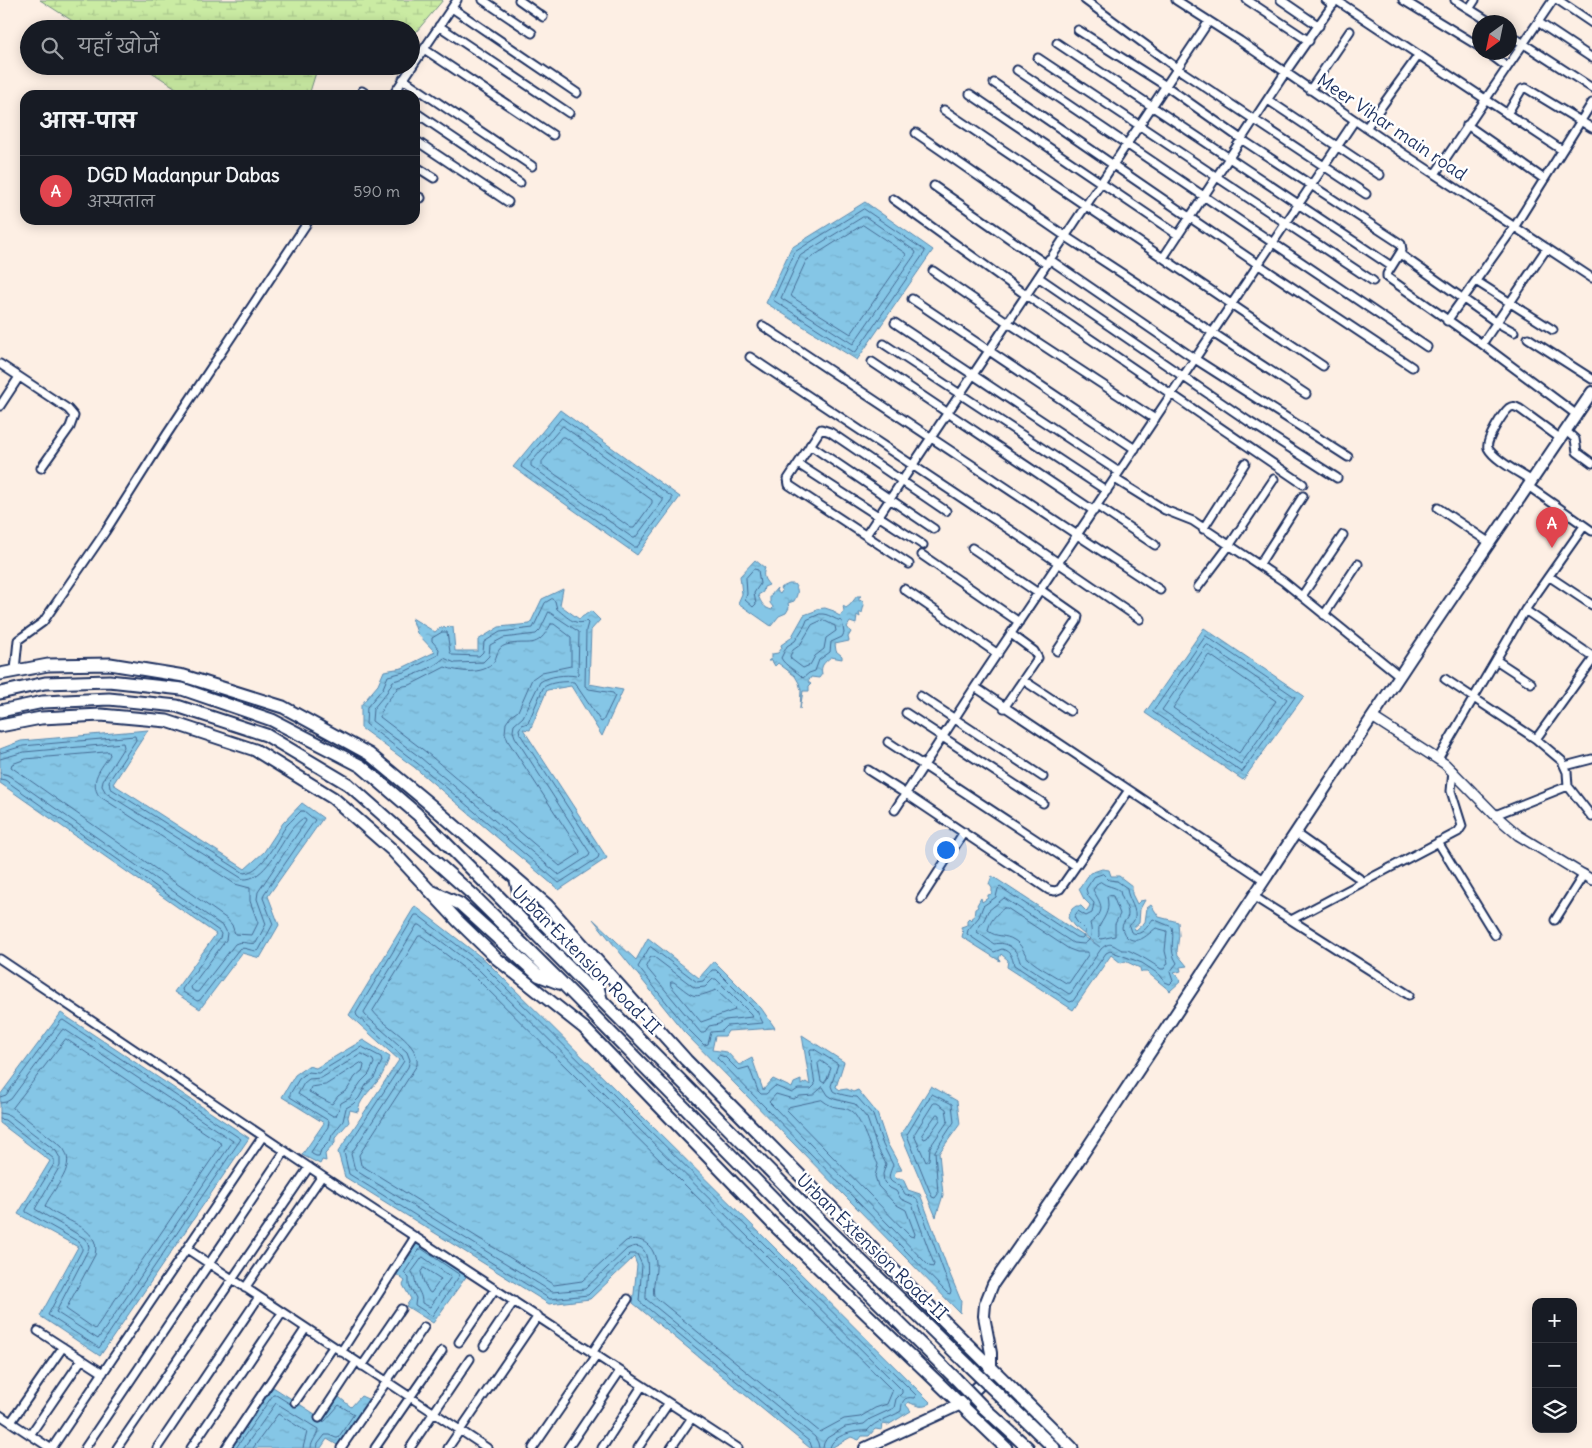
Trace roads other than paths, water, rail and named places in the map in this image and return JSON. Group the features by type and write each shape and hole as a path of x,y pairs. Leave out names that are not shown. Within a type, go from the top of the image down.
{"main road":[{"path":"865,1448 959,1404 985,1380 991,1370 991,1353 984,1316 985,1304 993,1284 1073,1169 1372,717 1592,392"},
{"path":"0,674 48,665 110,664 184,676 282,707 369,754 547,906 686,1060 1072,1448"},
{"name":"Urban Extension Road-II","path":"0,693 45,683 109,681 182,689 272,720 360,766 417,814 800,1201 1054,1448"},
{"name":"Urban Extension Road-II","path":"0,710 43,702 109,700 177,706 266,735 348,784 472,894 782,1207 984,1407 1028,1448"},
{"path":"0,726 41,718 101,715 167,721 255,750 333,798 391,849 458,922 496,958 584,1028 772,1223 1006,1448"},
{"path":"516,880 520,899 595,976 602,1002"},
{"path":"429,890 460,904 538,975 563,984"}],"street":[{"path":"420,55 457,0"},
{"path":"482,0 532,33"},
{"path":"519,0 543,17"},
{"path":"1085,0 1178,68 1366,194"},
{"name":"Meer Vihar main road","path":"1176,0 1592,278"},
{"path":"1247,0 1309,41"},
{"path":"1281,0 1319,26"},
{"path":"1326,0 1335,2 1562,150"},
{"path":"1403,0 1472,43"},
{"path":"1455,0 1479,15"},
{"path":"1469,9 1474,0"},
{"path":"1435,174 1522,43 1553,0"},
{"path":"1558,0 1592,24"},
{"path":"1163,258 1285,73 1335,2"},
{"path":"452,8 577,93"},
{"path":"866,535 1209,21"},
{"path":"1538,22 1592,58"},
{"path":"439,26 569,114"},
{"path":"1078,30 1166,86 1241,139 1398,242 1402,248 1391,266 1387,278 1482,344 1577,415"},
{"path":"1310,90 1350,31"},
{"path":"1517,40 1592,88"},
{"path":"1058,43 1391,266"},
{"path":"424,49 553,135"},
{"path":"1366,128 1418,56"},
{"path":"1038,58 1140,124 1216,178 1373,281"},
{"path":"1498,60 1507,67"},
{"path":"1017,70 1427,347"},
{"path":"396,90 407,75"},
{"path":"404,79 532,166"},
{"path":"994,83 1190,218 1412,367"},
{"path":"1507,114 1522,90 1526,88 1592,128"},
{"path":"970,94 1178,235"},
{"path":"1268,100 1380,175"},
{"path":"1447,321 1514,226 1592,103"},
{"path":"944,110 1323,366"},
{"path":"420,115 520,182"},
{"path":"895,810 975,687 1355,120"},
{"path":"1467,126 1544,179"},
{"path":"916,133 1065,236 1306,394"},
{"path":"420,143 508,202"},
{"path":"420,169 434,178"},
{"path":"934,186 1195,359 1348,457"},
{"path":"893,199 1026,295 1303,484"},
{"path":"15,670 18,640 43,622 49,614 105,532 305,225"},
{"path":"1482,344 1547,248"},
{"path":"1400,254 1496,322 1514,332"},
{"path":"933,271 1155,419"},
{"path":"1038,277 1248,421 1337,478"},
{"path":"1476,281 1553,330"},
{"path":"912,298 1135,449"},
{"path":"895,323 1165,510 1186,518 1283,581 1400,676"},
{"path":"763,326 1160,590"},
{"path":"1528,338 1592,379"},
{"path":"884,344 1107,491"},
{"path":"750,357 1140,619"},
{"path":"872,362 947,413 1154,545"},
{"path":"0,364 68,409 74,416 70,427 40,468"},
{"path":"0,406 19,377"},
{"path":"0,390 7,395"},
{"path":"1592,463 1577,452 1575,439 1563,435 1520,408 1510,407 1502,416 1487,443 1493,454 1592,531"},
{"path":"909,564 789,485 788,479 810,445 821,429 825,429 946,510"},
{"path":"810,445 934,529"},
{"path":"1203,529 1245,462"},
{"path":"798,464 924,546"},
{"path":"1198,587 1229,546 1274,479"},
{"path":"1259,565 1302,496"},
{"path":"1438,508 1490,542"},
{"path":"1438,759 1525,610 1584,526"},
{"path":"1302,596 1343,535"},
{"path":"972,548 1078,616 1077,621 1057,651"},
{"path":"922,555 1019,622"},
{"path":"1324,614 1358,564"},
{"path":"1550,577 1592,605"},
{"path":"904,589 998,654"},
{"path":"1525,610 1592,656"},
{"path":"1004,708 1038,658 1037,654 1011,634"},
{"path":"1496,660 1531,683"},
{"path":"1536,739 1592,661"},
{"path":"1444,679 1536,739 1562,761 1566,766 1568,786 1592,817"},
{"path":"1023,680 1070,711"},
{"path":"975,687 1264,880"},
{"path":"920,696 1044,777"},
{"path":"906,713 1043,803"},
{"path":"1372,717 1438,759 1453,771 1495,815 1518,835 1588,877 1555,920"},
{"path":"888,742 1076,866"},
{"path":"1566,766 1592,759"},
{"path":"868,770 1049,890 1055,891 1060,889 1129,790"},
{"path":"1291,920 1461,829 1462,826 1450,791 1453,771"},
{"path":"1495,815 1568,786"},
{"path":"921,899 964,832"},
{"path":"1295,833 1363,881"},
{"path":"1438,842 1495,935"},
{"path":"1253,896 1409,995"},
{"path":"0,959 322,1176 738,1448"},
{"path":"0,1415 51,1448 263,1136"},
{"path":"85,1448 286,1151"},
{"path":"117,1448 309,1167"},
{"path":"245,1288 322,1176"},
{"path":"340,1352 415,1236"},
{"path":"187,1249 482,1447"},
{"path":"460,1342 495,1289"},
{"path":"157,1448 259,1297"},
{"path":"533,1448 595,1354 628,1299"},
{"path":"484,1346 514,1301"},
{"path":"319,1418 401,1309"},
{"path":"191,1448 282,1313"},
{"path":"448,1448 538,1316"},
{"path":"341,1448 424,1327"},
{"path":"226,1448 306,1328"},
{"path":"38,1331 103,1373"},
{"path":"296,1402 333,1346"},
{"path":"12,1422 63,1347"},
{"path":"375,1448 442,1351"},
{"path":"410,1448 470,1359"},
{"path":"30,1435 82,1360"},
{"path":"568,1448 620,1371"},
{"path":"602,1448 642,1386"},
{"path":"638,1448 668,1404"},
{"path":"671,1448 691,1418"}],"water":[{"path":"865,202 933,250 857,360 766,303 791,248"},
{"path":"560,410 680,497 637,555 513,467"},
{"path":"755,560 765,568 764,577 769,585 764,587 763,592 758,595 767,608 772,610 770,596 777,588 776,591 780,594 782,591 780,588 794,584 797,590 794,601 788,603 789,608 786,613 779,616 771,626 738,603 742,594 740,576"},
{"path":"563,589 560,605 579,619 591,611 600,620 591,630 589,684 623,690 602,736 571,686 547,690 530,730 523,729 607,858 559,890 414,767 361,728 361,705 378,685 384,671 402,668 435,652 417,633 412,618 435,632 440,628 453,627 455,651 478,651 478,640 499,627 530,624 542,599"},
{"path":"857,596 861,596 859,601 862,600 864,605 862,613 859,613 860,617 857,615 856,624 850,622 847,627 851,632 848,637 849,641 835,644 836,651 842,656 842,659 831,657 824,664 819,678 811,677 808,682 811,684 809,691 803,691 800,709 801,690 795,676 778,663 775,666 772,661 768,661 772,658 772,654 778,653 782,648 781,645 791,638 804,615 816,609 825,608 834,611 840,616 844,611 843,606 846,608"},
{"path":"1204,628 1304,696 1243,780 1145,713"},
{"path":"148,730 113,784 245,869 264,852 283,823 302,803 323,818 268,896 279,925 260,958 242,953 200,1009 174,992 216,934 0,783 0,749 21,741"},
{"path":"1102,869 1109,870 1111,876 1119,876 1132,886 1132,894 1137,904 1145,900 1140,909 1139,923 1133,928 1136,930 1145,922 1147,908 1151,905 1159,917 1178,922 1177,951 1187,966 1180,967 1181,971 1174,973 1181,981 1170,991 1147,972 1141,972 1140,968 1125,961 1121,963 1111,955 1073,1010 1007,967 1008,960 1001,954 1000,961 962,937 961,927 967,925 969,918 971,920 974,917 975,909 978,907 977,905 981,898 982,902 988,898 988,895 992,894 992,888 989,884 992,876 1100,947 1074,926 1068,918 1072,909 1076,906 1081,906 1087,912 1090,905 1084,899 1079,889 1090,873"},
{"path":"415,906 486,961 931,1403 917,1406 908,1402 906,1405 911,1411 888,1425 883,1424 882,1430 875,1429 869,1436 862,1436 859,1440 851,1437 831,1448 810,1448 633,1303 637,1265 634,1257 590,1299 549,1304 345,1177 338,1152 399,1060 349,1015"},
{"path":"593,919 636,960 648,938 699,978 714,961 761,1008 775,1028 728,1031 725,1036 715,1036 712,1050 727,1052 739,1065 752,1058 763,1090 773,1079 792,1088 794,1083 801,1080 801,1085 806,1082 810,1085 802,1035 844,1062 836,1087 840,1090 847,1089 853,1092 858,1090 877,1113 887,1143 902,1170 896,1171 894,1176 897,1179 903,1179 908,1190 920,1194 961,1301 960,1313 684,1032"},
{"path":"61,1013 249,1138 100,1356 40,1316 78,1247 18,1214 50,1161 0,1123 0,1095"},
{"path":"363,1040 390,1057 381,1077 362,1100 358,1112 350,1110 349,1122 335,1138 335,1143 325,1154 326,1161 322,1160 320,1164 302,1155 324,1123 282,1097 295,1075 308,1066 316,1068"},
{"path":"931,1086 957,1101 960,1124 939,1153 943,1195 936,1217 901,1134"},
{"path":"419,1241 468,1274 433,1323 406,1306 411,1299 403,1285 405,1281 396,1274"},
{"path":"273,1387 321,1418 339,1397 351,1407 361,1396 370,1400 339,1446 327,1439 321,1448 230,1448"}],"place":[{"name":"DGD Madanpur Dabas","path":"1552,548"}]}
